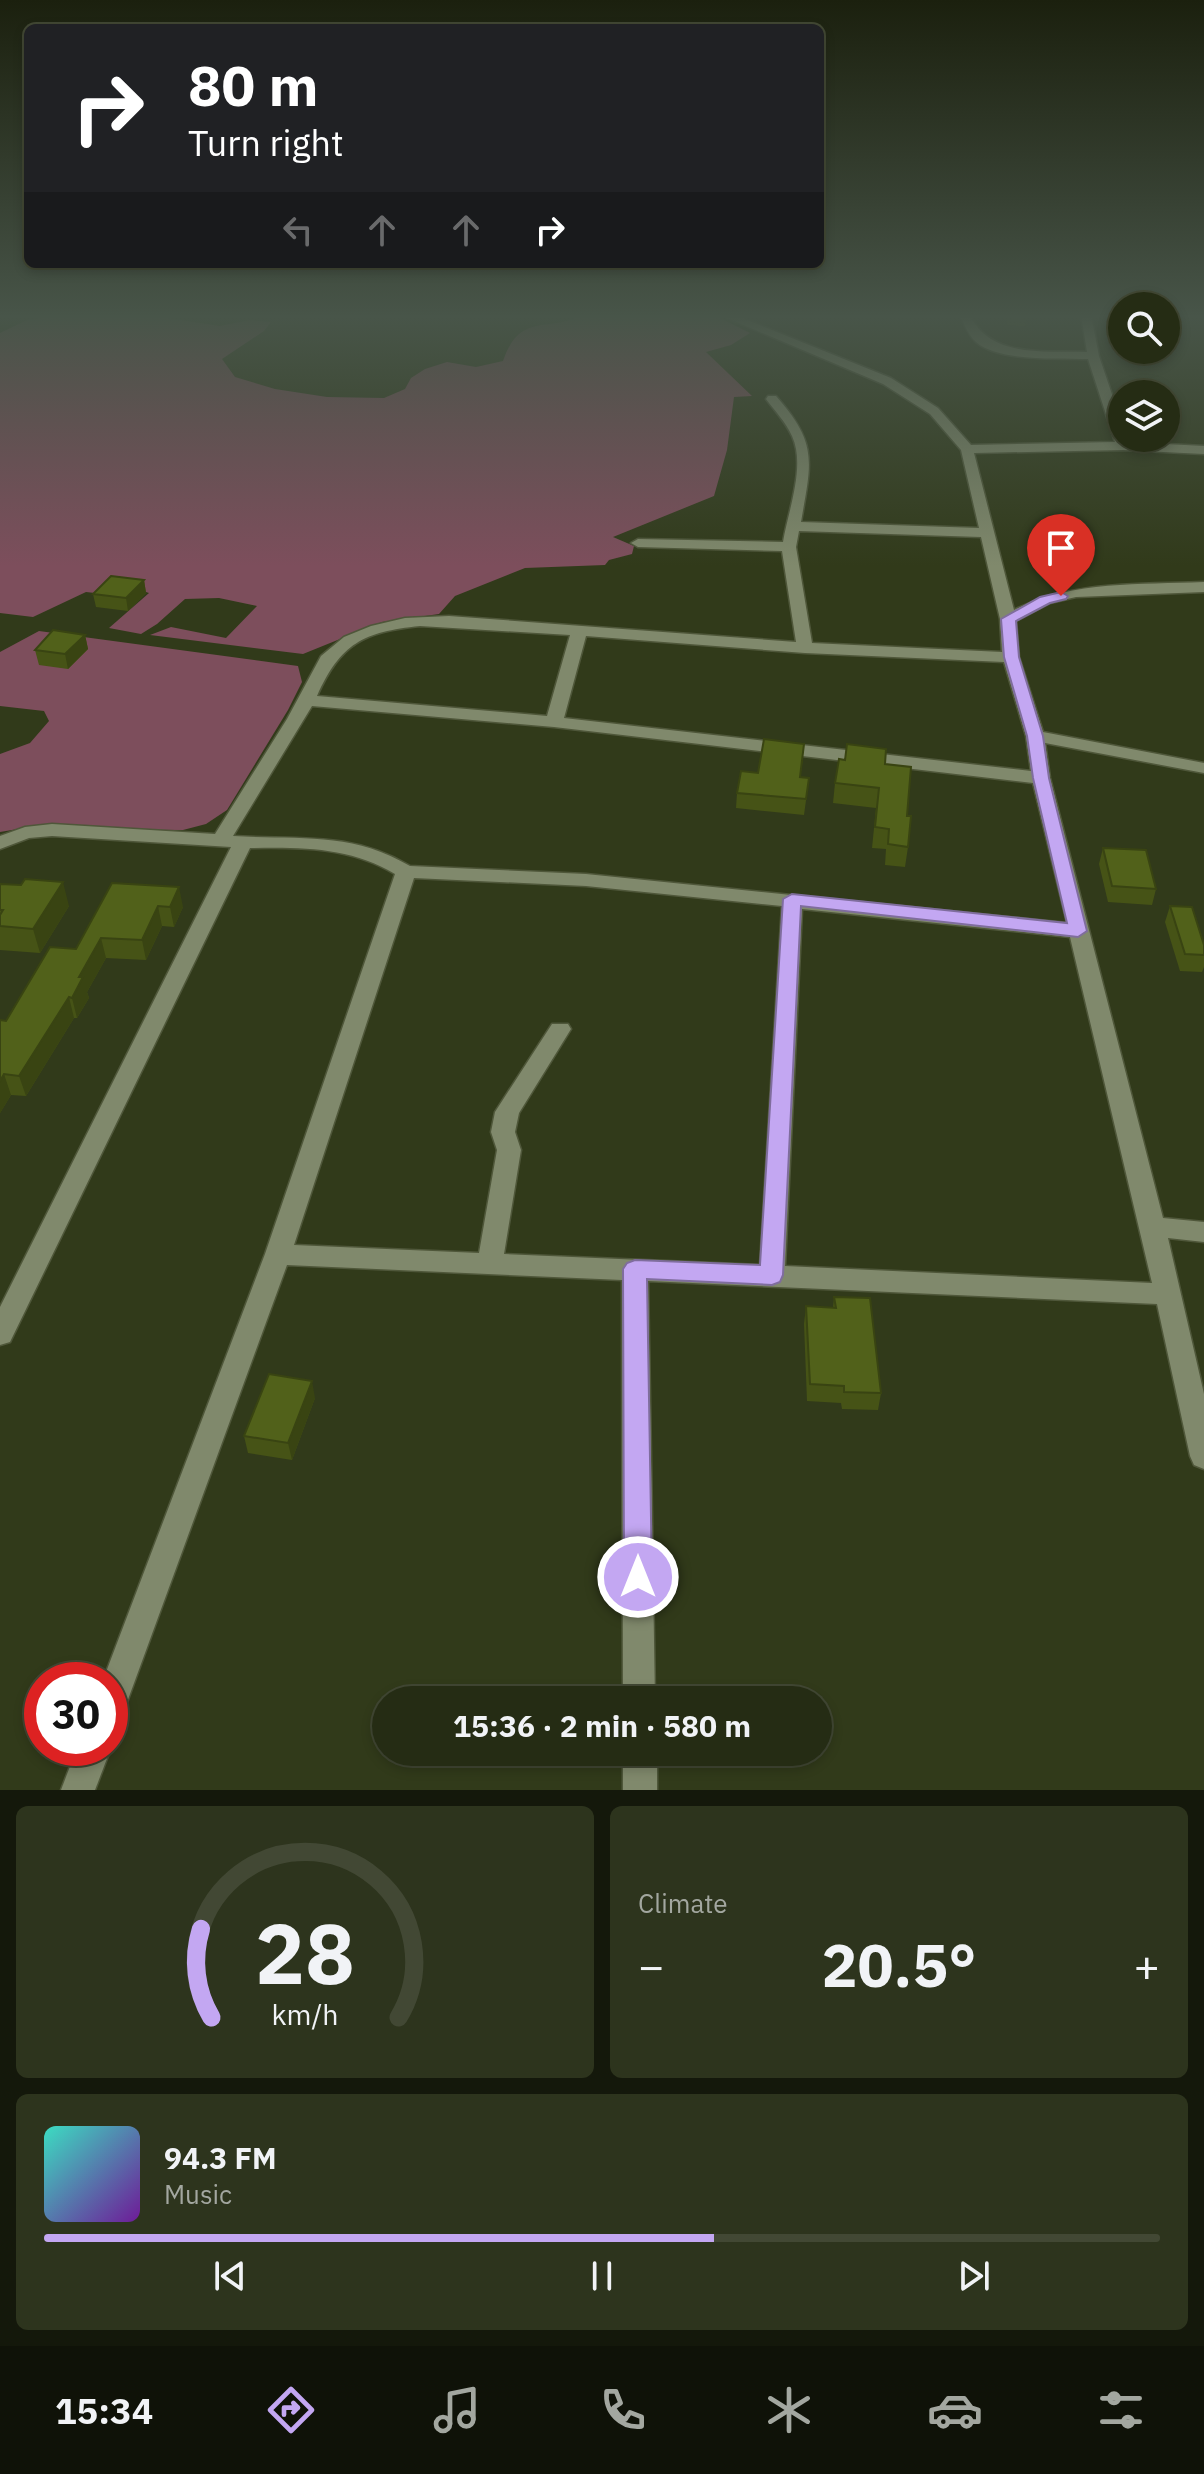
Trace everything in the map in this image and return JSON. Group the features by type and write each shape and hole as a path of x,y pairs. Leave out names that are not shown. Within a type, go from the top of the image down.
{"street":[{"path":"772,399 788,417 800,439 804,464 789,547 805,648"},
{"path":"914,399 934,411 967,449 1008,619 1011,657 1035,736 1041,778 1153,1227 1204,1456"},
{"path":"967,449 1108,446"},
{"path":"1180,449 1204,450"},
{"path":"792,526 988,533"},
{"path":"638,543 789,547"},
{"path":"1008,619 1045,600 1076,592 1204,587"},
{"path":"0,1334 232,840 325,662 336,649 367,633 403,621 449,621 805,648 1011,657"},
{"path":"554,722 579,631"},
{"path":"307,700 554,722 1041,778"},
{"path":"1035,736 1204,768"},
{"path":"0,843 25,833 52,830 291,841 350,847 381,857 406,872 586,880 1078,931"},
{"path":"126,1662 278,1254 406,872"},
{"path":"772,1275 792,899"},
{"path":"490,1263 509,1150 503,1132 507,1112 560,1029"},
{"path":"1153,1227 1204,1232"},
{"path":"278,1254 1169,1294"},
{"path":"635,1269 639,1686"},
{"path":"78,1790 87,1766"},
{"path":"640,1766 640,1790"}],"shaded area":[{"path":"0,399 734,399 727,450 714,496 613,537 634,546 632,554 609,560 605,565 525,568 455,596 439,614 382,622 303,654 150,635 171,627 226,638 257,606 219,598 185,599 141,634 109,628 149,593 137,589 104,594 86,592 33,617 0,613"},
{"path":"39,631 298,666 302,682 227,810 206,824 183,830 18,829 0,832 0,754 30,743 49,721 44,711 0,706 0,652"}],"building":[{"path":"111,576 144,580 126,598 93,594"},
{"path":"53,630 85,635 65,654 35,650"},
{"path":"764,739 804,744 800,777 809,778 806,799 737,793 741,771 758,773"},
{"path":"847,744 886,749 885,764 911,767 908,847 888,844 889,829 875,827 879,788 835,783 839,759 845,760"},
{"path":"1103,848 1146,850 1156,889 1112,886"},
{"path":"25,879 63,882 33,929 0,926 3,910 0,910 0,884 21,885"},
{"path":"112,883 179,887 170,907 158,906 142,940 101,938 79,977 83,977 72,998 69,997 19,1076 4,1074 0,1081 0,1020 6,1021 50,947 76,949"},
{"path":"1170,906 1192,907 1204,945 1204,955 1185,954"},
{"path":"834,1297 870,1298 881,1393 844,1392 844,1386 810,1384 806,1306 836,1308"},
{"path":"269,1374 312,1381 288,1443 244,1436"}],"route":[{"path":"638,1577 635,1269 772,1275 792,899 1078,931 1041,778 1035,736 1011,657 1008,619 1045,600 1061,596"}]}
